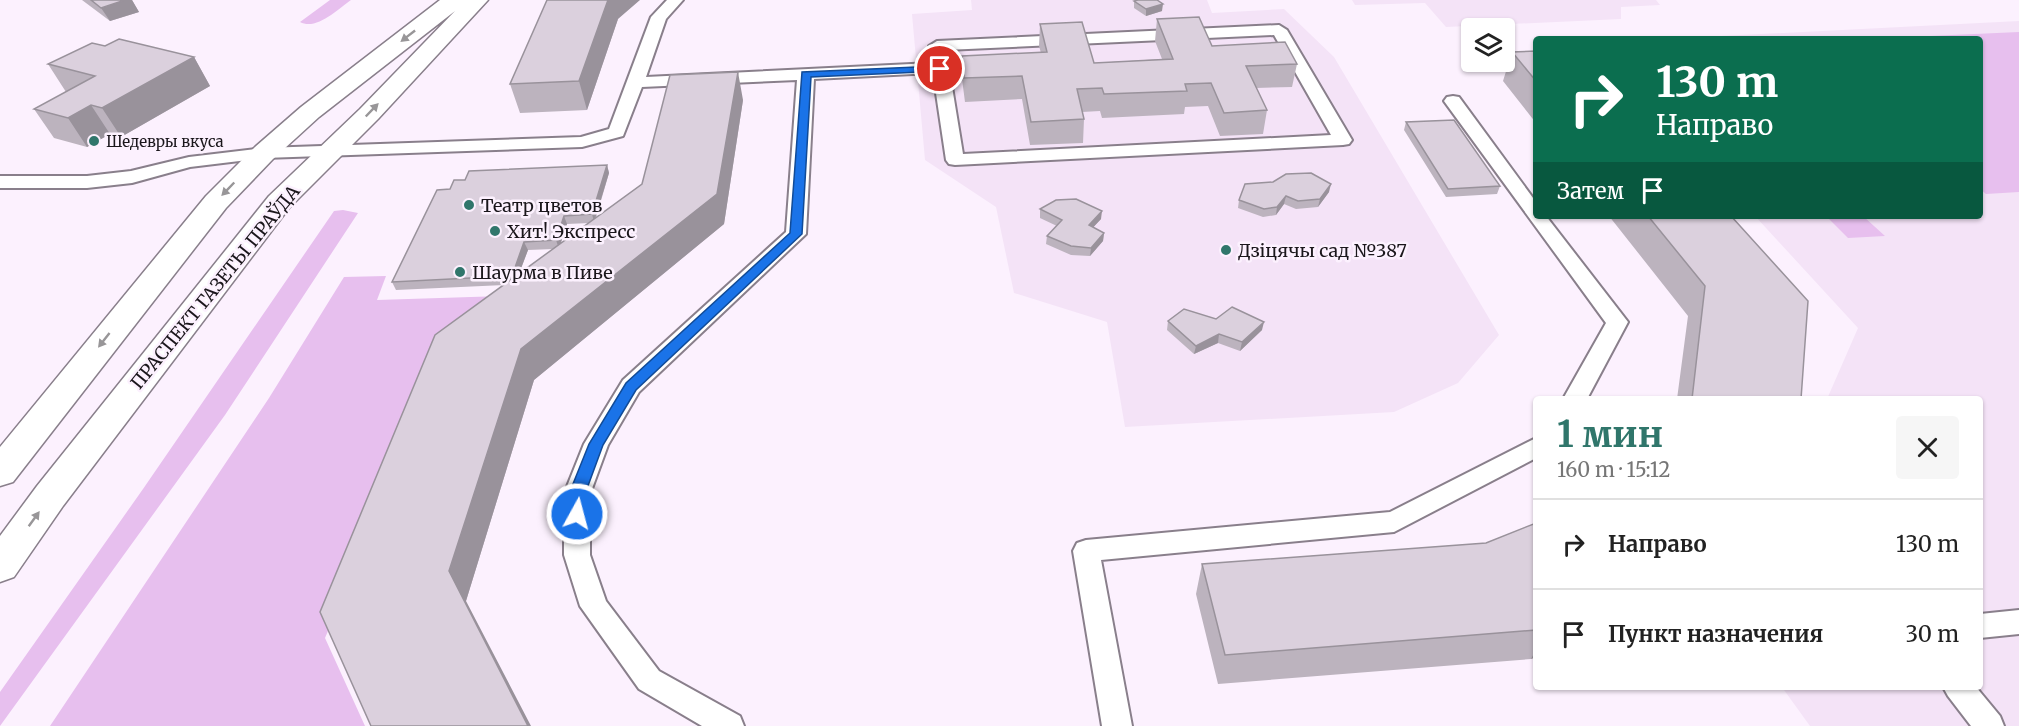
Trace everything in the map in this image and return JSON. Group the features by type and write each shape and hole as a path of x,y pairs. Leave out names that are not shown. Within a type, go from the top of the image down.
{"street":[{"path":"0,472 216,202 264,153 310,112 455,0"},
{"name":"ПРАСПЕКТ ГАЗЕТЫ ПРАЎДА","path":"0,566 50,496 279,202 369,114 477,0"}],"lane":[{"path":"0,182 87,182 132,177 208,159 264,153 582,142 617,132 659,17 676,0"},
{"path":"1279,30 1342,140 955,160 940,69 937,46 1279,30"},
{"path":"636,82 940,69"},
{"path":"729,726 649,680 594,606 577,555 577,494 596,444 631,386 796,234 806,74"},
{"path":"1454,101 1533,212"},
{"path":"1538,219 1617,322 1577,396"},
{"path":"1117,726 1086,551 1394,522 1533,449"},
{"path":"1983,626 2019,622"},
{"path":"1960,690 1989,726"}],"shaded area":[{"path":"330,0 351,0 320,21 313,24 300,22"},
{"name":"Дзіцячы сад №387","path":"971,0 1207,0 1212,13 1284,9 1334,57 1499,335 1458,383 1394,412 1125,427 1107,322 1014,293 996,207 925,160 912,14 972,10"},
{"path":"1352,0 1656,0 1660,5 1621,7 1621,19 1515,24 1515,18 1461,18 1461,26 1446,27 1425,3 1355,5"},
{"path":"2019,21 2019,726 1810,726 1784,690 1983,690 1983,396 1828,396 1858,328 1758,219 1983,219 1983,36 1722,36"},
{"path":"2019,32 2019,192 1986,194 1983,192 1983,36 1930,36"},
{"path":"334,211 358,213 225,415 0,726 0,692"},
{"path":"1829,219 1866,219 1885,236 1848,238"},
{"path":"386,276 377,300 535,295 442,362 325,638 365,726 50,726 269,398 344,277"}],"building":[{"path":"91,0 125,0 101,8"},
{"path":"547,0 608,0 579,81 510,84"},
{"path":"1157,0 1163,4 1146,9 1134,1"},
{"path":"1199,17 1212,46 1285,42 1297,64 1246,66 1267,110 1224,113 1211,83 1185,84 1187,91 1104,94 1102,88 1077,89 1084,119 1031,122 1022,76 964,78 962,56 1047,52 1040,24 1082,22 1094,63 1173,59 1157,19"},
{"path":"119,39 194,57 102,108 91,105 68,118 34,109 95,76 48,64 92,43 105,46"},
{"path":"1533,51 1533,77 1515,56 1515,52"},
{"path":"738,72 717,194 521,349 449,571 528,726 371,726 320,612 435,335 642,184 670,75"},
{"path":"1454,120 1500,186 1448,189 1406,122"},
{"name":"Хит! Экспресс","path":"607,165 592,214 564,216 556,240 524,242 512,276 392,282 437,190 450,189 454,180 465,180 469,171"},
{"path":"1311,173 1331,184 1320,199 1298,201 1286,196 1277,207 1264,209 1239,200 1245,184 1273,182 1286,174"},
{"path":"1076,199 1102,211 1089,225 1104,233 1091,248 1071,246 1047,236 1062,220 1040,209 1056,200"},
{"path":"1650,219 1734,219 1808,301 1801,396 1692,396 1705,286"},
{"path":"1232,307 1264,322 1242,342 1219,334 1196,346 1168,321 1184,309 1216,319"},
{"path":"1533,524 1533,630 1225,655 1202,564 1486,543"}],"place":[{"name":"Шедевры вкуса","path":"94,141"},
{"name":"Театр цветов","path":"469,205"},
{"name":"Хит! Экспресс","path":"495,231"},
{"name":"Дзіцячы сад №387","path":"1226,250"},
{"name":"Шаурма в Пиве","path":"460,272"}],"route":[{"path":"577,514 577,494 596,444 631,386 796,234 806,74 940,69"}]}
